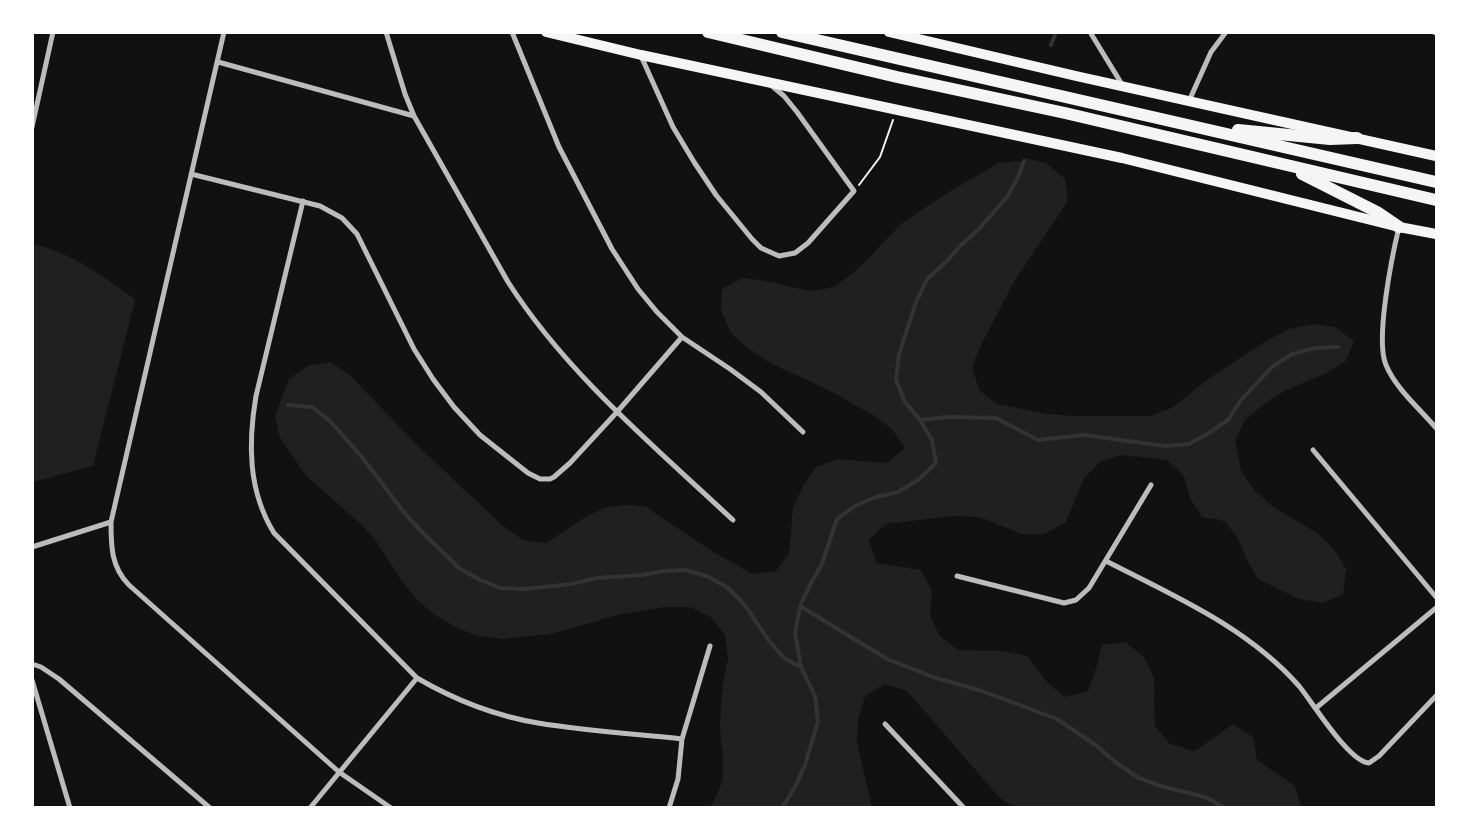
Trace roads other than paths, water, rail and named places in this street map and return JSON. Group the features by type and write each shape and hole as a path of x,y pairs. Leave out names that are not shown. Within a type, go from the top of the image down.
{"highway":[{"path":"708,32 1436,200"},
{"path":"782,32 1436,182"},
{"path":"1173,122 1213,128 1330,139 1357,138"},
{"path":"1287,166 1377,212 1399,227"}],"main road":[{"path":"546,32 641,55 1122,158 1399,227 1436,234"},
{"path":"889,32 1123,87 1436,156"}],"street":[{"path":"32,126 54,32"},
{"path":"224,32 112,522 111,541 114,562 123,580 339,772 391,808"},
{"path":"386,32 404,94 414,116 523,306 567,360 617,412 733,520"},
{"path":"512,32 559,147 612,249 638,289 657,312 682,337 761,392 803,432"},
{"path":"1090,32 1123,87"},
{"path":"1189,101 1211,52 1226,32"},
{"path":"641,55 673,127 716,195 761,248 779,256 795,253 812,239 854,191 784,96 765,82"},
{"path":"218,62 414,116"},
{"path":"191,174 303,201 333,212 342,218 358,234 405,333 432,379 454,407 480,435 528,473 540,479 554,477 570,463 682,337"},
{"path":"303,201 256,396 252,420 251,454 257,497 267,522 282,543 417,678 434,688 478,706 529,721 682,739"},
{"path":"1399,227 1382,326 1382,356 1391,376 1436,428"},
{"path":"1313,450 1436,597"},
{"path":"957,576 1070,603 1082,597 1089,588 1151,485"},
{"path":"32,547 112,522"},
{"path":"1106,561 1216,618 1273,660 1298,686 1347,749 1360,761 1369,764 1379,756 1436,696"},
{"path":"1316,708 1436,608"},
{"path":"668,808 678,779 682,739 710,646"},
{"path":"32,664 41,667 59,679 210,808"},
{"path":"310,808 417,678"},
{"path":"32,680 70,808"},
{"path":"885,724 964,808"}],"waterway":[{"path":"1051,45 1056,32"},
{"path":"782,808 795,787 805,765 818,721 815,696 801,667 795,633 800,606 822,564 837,519 855,506 876,497 898,492 918,480 936,463 932,440 920,420 905,402 896,380 899,354 916,302 927,279 978,230 1008,196 1024,161"},
{"path":"920,420 948,417 996,418 1038,440 1084,435 1165,446 1189,444 1228,420 1241,400 1272,367 1292,354 1315,348 1338,347"},
{"path":"288,405 312,407 330,421 362,457 406,515 459,568 480,580 500,588 525,589 572,584 596,578 686,570 709,577 728,588 744,604 769,641 784,658 801,667"},
{"path":"800,606 887,659 933,677 982,691 1057,719 1139,778 1161,786 1208,798 1224,808"}]}
